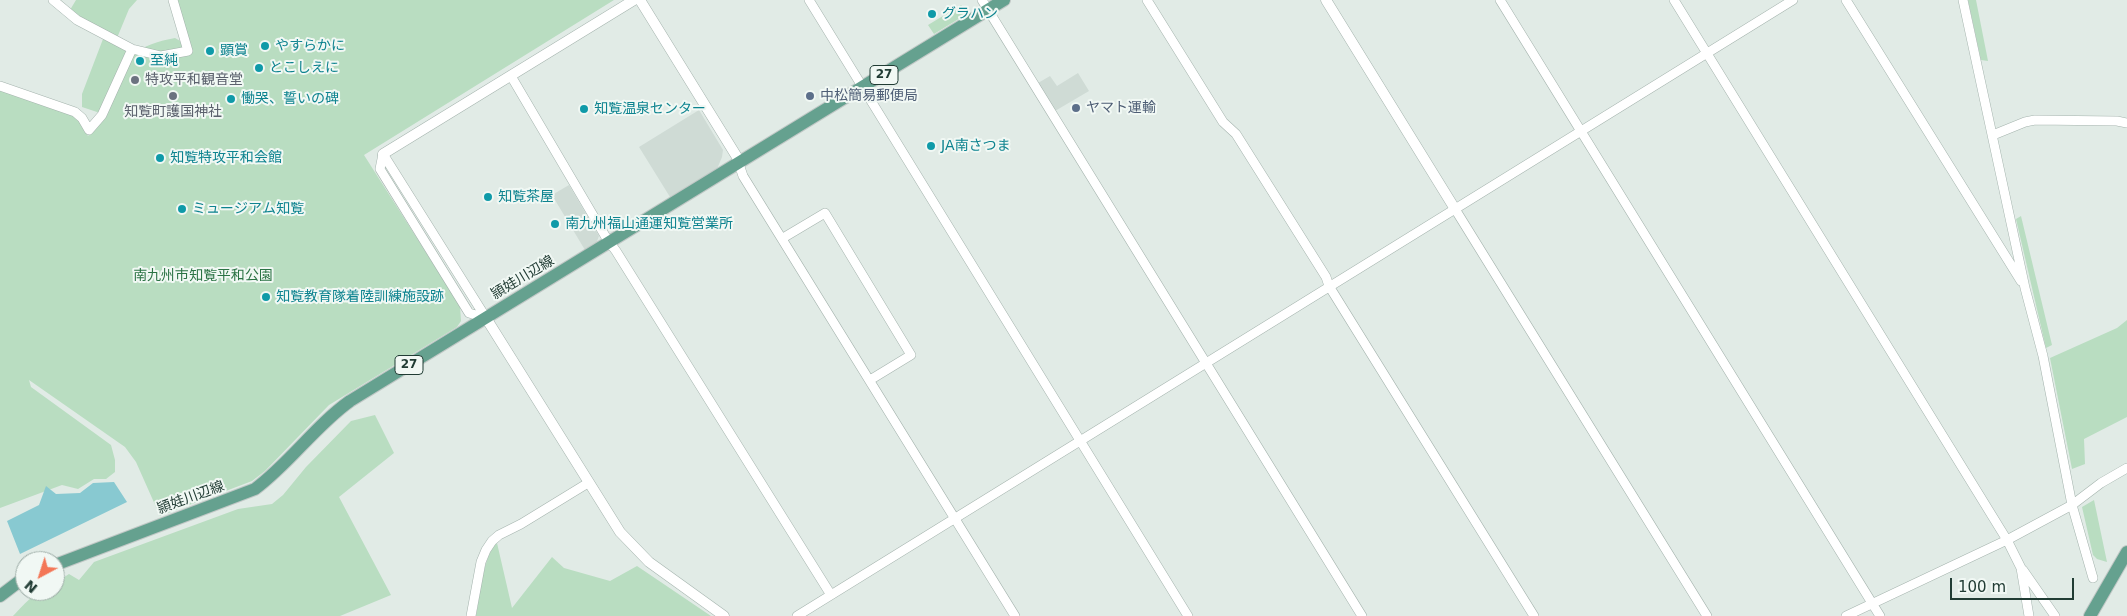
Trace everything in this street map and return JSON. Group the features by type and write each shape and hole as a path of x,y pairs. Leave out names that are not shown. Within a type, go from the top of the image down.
{"main road":[{"name":"頴娃川辺線","path":"65,561 255,489 270,477 336,411 863,88 985,5 1004,0"},
{"path":"2090,616 2127,552"},
{"path":"0,596 15,585"}],"street":[{"path":"53,0 77,20 132,49 161,56 188,51 173,0"},
{"path":"634,0 383,154 380,169 469,313 486,318 610,518 635,550 663,574 724,616"},
{"path":"640,0 737,157 739,169 1015,616"},
{"path":"809,0 1188,616"},
{"path":"1147,0 1224,122 1236,134 1326,277 1329,286 1534,616"},
{"path":"1326,0 1707,616"},
{"path":"1500,0 1880,616"},
{"path":"1674,0 2007,540 2021,568 2055,616"},
{"path":"797,616 1793,0"},
{"path":"1846,0 2025,288"},
{"path":"1963,0 2025,288 2043,356 2072,505 2093,578"},
{"path":"985,5 1362,616"},
{"path":"0,86 76,112 89,130 102,115 132,49"},
{"path":"510,76 610,243 831,595"},
{"path":"1993,135 2035,120 2117,121 2127,123"},
{"path":"783,238 825,213 911,355 870,380"},
{"path":"1846,616 2007,540 2072,505 2101,483 2127,468"},
{"path":"471,616 481,562 492,541 499,535 521,524 588,483"},
{"path":"2021,568 2029,616"}],"shaded area":[{"path":"1078,73 1089,91 1055,111 1038,83 1050,76 1057,86"},
{"path":"699,110 723,150 722,157 717,169 670,197 639,147"},
{"path":"569,185 599,236 596,244 585,250 552,195"}],"green space":[{"path":"76,0 137,0 129,9 117,38 81,19 70,10"},
{"name":"南九州市知覧平和公園","path":"176,0 614,0 364,155 460,306 461,321 457,327 329,405 265,471 252,481 160,516 136,462 125,447 29,380 31,387 111,445 115,460 115,472 106,479 94,479 78,489 62,485 0,508 0,89 72,115 79,120 88,136 104,117 131,57 141,49 157,42 175,38 182,42"},
{"path":"1968,0 1976,0 1988,61 1981,60"},
{"path":"961,5 970,12 934,34 928,25"},
{"path":"103,39 129,51 100,113 82,107 82,94"},
{"path":"2021,216 2052,345 2046,348 2016,219"},
{"path":"2127,320 2127,417 2084,439 2085,464 2072,469 2050,358 2117,328"},
{"path":"375,415 394,453 339,497 391,595 340,616 13,616 27,601 65,601 65,577 69,574 79,580 94,562 238,509 272,504 283,495 306,467 351,421"},
{"path":"2094,500 2107,562 2097,559 2093,555 2082,507"},
{"path":"497,543 512,608 552,557 564,568 610,581 637,566 711,616 476,616 485,566 492,549"}],"water":[{"path":"114,482 127,502 26,551 19,551 7,521 39,505 46,486 56,494 80,493 93,483"}],"place":[{"name":"グラハン","path":"932,14"},
{"name":"やすらかに","path":"265,46"},
{"name":"顕賞","path":"210,51"},
{"name":"至純","path":"140,61"},
{"name":"とこしえに","path":"259,68"},
{"name":"特攻平和観音堂","path":"135,80"},
{"name":"知覧町護国神社","path":"173,96"},
{"name":"中松簡易郵便局","path":"810,96"},
{"name":"慟哭、誓いの碑","path":"231,99"},
{"name":"ヤマト運輸","path":"1076,108"},
{"name":"知覧温泉センター","path":"584,109"},
{"name":"JA南さつま","path":"931,146"},
{"name":"知覧特攻平和会館","path":"160,158"},
{"name":"知覧茶屋","path":"488,197"},
{"name":"ミュージアム知覧","path":"182,209"},
{"name":"南九州福山通運知覧営業所","path":"555,224"},
{"name":"知覧教育隊着陸訓練施設跡","path":"266,297"}]}
